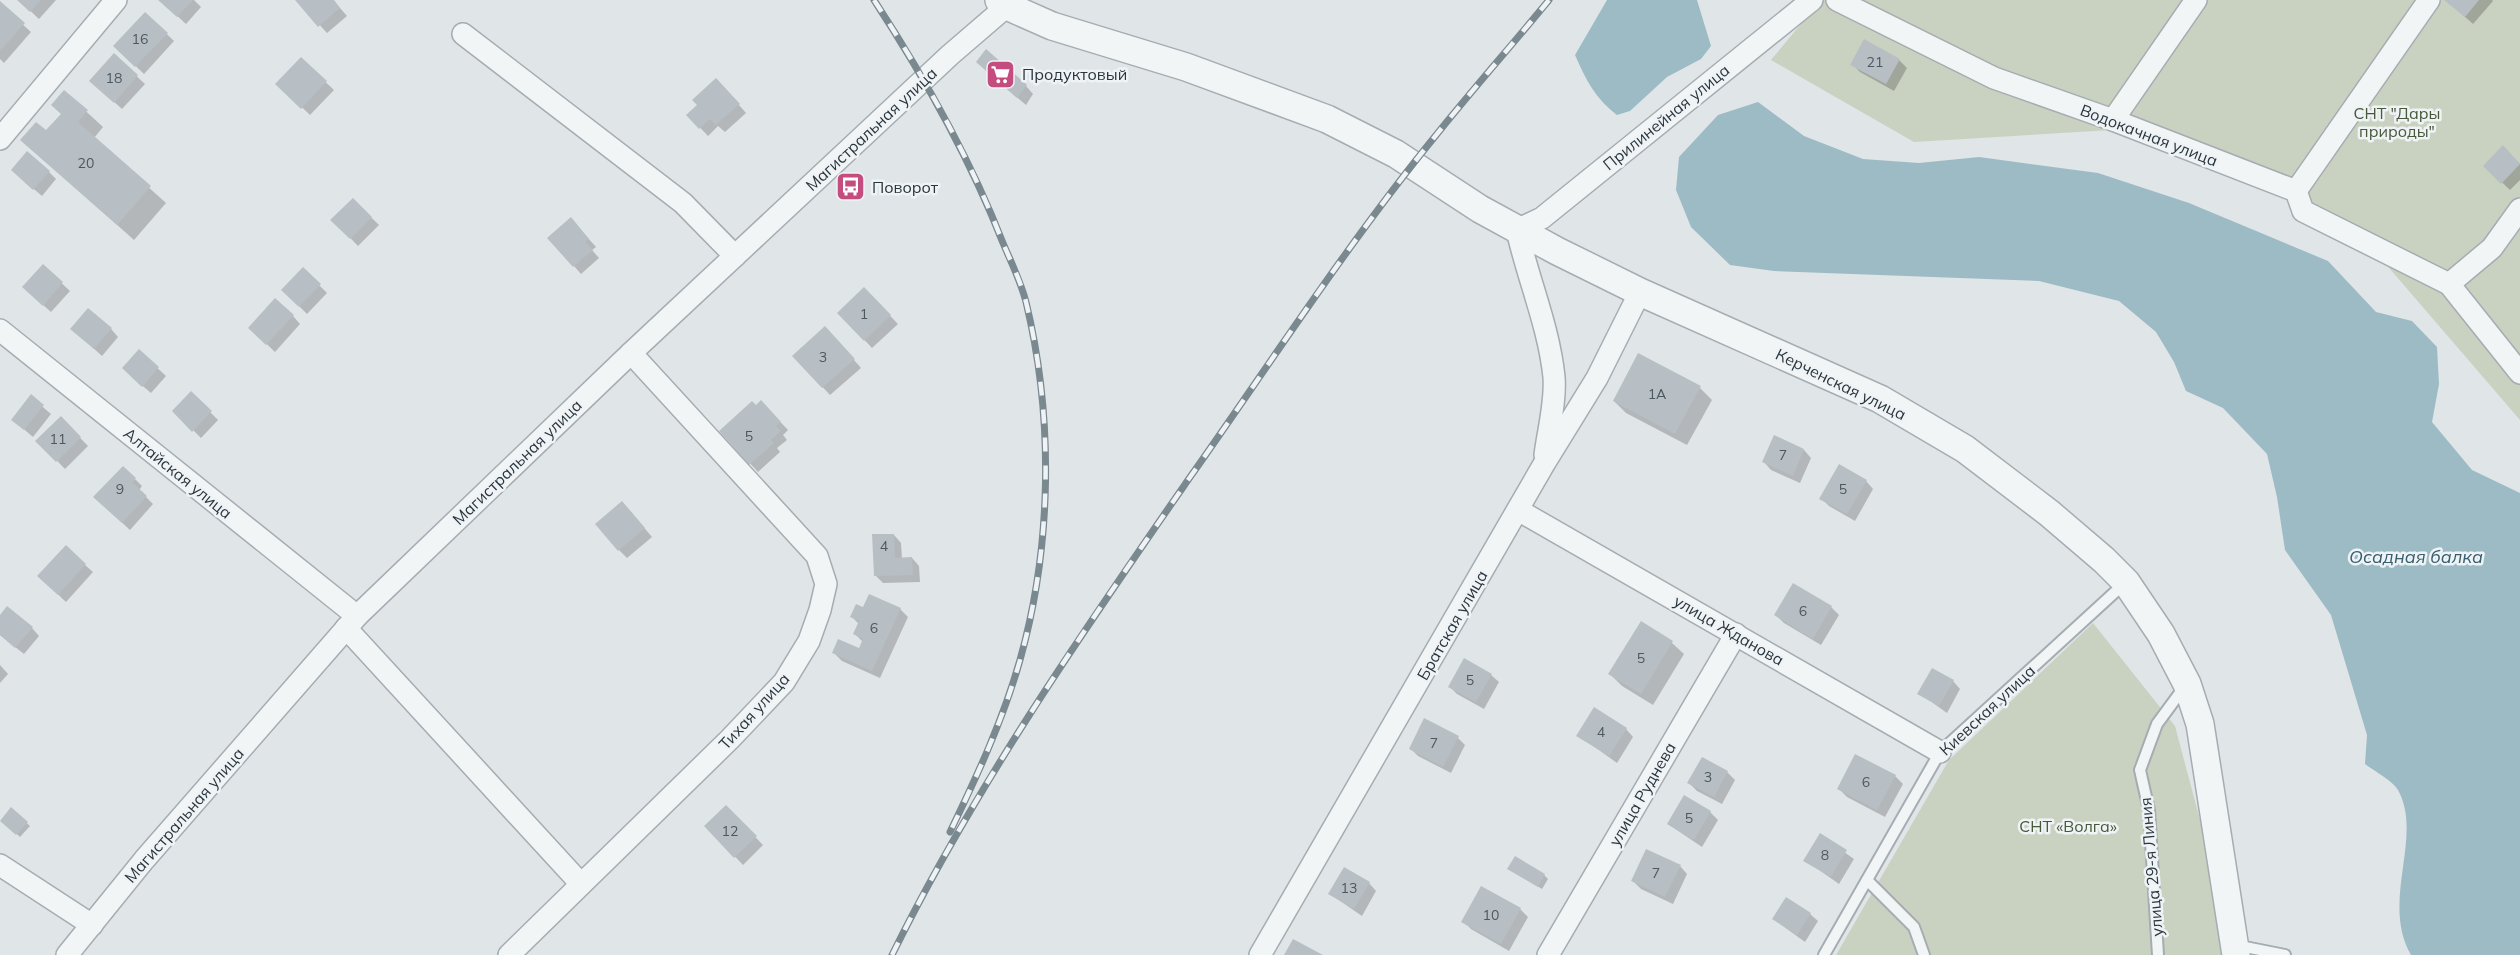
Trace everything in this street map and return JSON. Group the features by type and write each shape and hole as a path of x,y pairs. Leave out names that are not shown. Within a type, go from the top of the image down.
{"street":[{"path":"0,139 116,0"},
{"name":"Прилинейная улица","path":"1517,230 1542,219 1812,0"},
{"name":"Водокачная улица","path":"1837,0 1994,78 2113,120 2296,190"},
{"path":"2113,120 2196,0"},
{"path":"2429,0 2296,190 2303,211 2449,284 2520,373"},
{"name":"Керченская улица","path":"1007,2 1062,30 1186,67 1327,119 1396,154 1480,209 1517,230 1640,292 1880,399 1965,449 2049,513 2126,582 2161,634 2187,684 2200,724 2236,950"},
{"name":"Магистральная улица","path":"67,955 144,860 351,622 631,353 1007,2"},
{"path":"463,34 683,203 735,256"},
{"path":"2449,284 2492,248 2520,209"},
{"path":"1517,230 1528,278 1546,329 1554,380 1544,464"},
{"name":"Братская улица","path":"1260,955 1544,464 1597,378 1640,292"},
{"name":"Алтайская улица","path":"0,330 351,622 581,884"},
{"name":"Тихая улица","path":"509,955 730,739 784,682 809,641 826,584 817,556 631,353"},
{"name":"улица Жданова","path":"1518,510 1940,752"},
{"name":"улица Руднева","path":"1548,955 1736,634"},
{"path":"0,864 92,926"}],"lane":[{"name":"Киевская улица","path":"1824,955 1940,752 2126,582"},
{"name":"улица 29-я Линия","path":"2158,955 2149,810 2140,770 2157,724 2187,684"},
{"path":"1867,880 1914,927 1924,955"},
{"path":"2236,950 2285,955"}],"green space":[{"name":"СНТ \"Дары природы\"","path":"1821,0 2520,0 2520,420 2384,262 2290,197 2112,130 1914,142 1771,60"},
{"name":"СНТ «Волга»","path":"2093,623 2175,726 2236,955 1836,955 1949,760"}],"water":[{"path":"1607,0 1697,0 1711,46 1701,59 1667,77 1630,111 1617,115 1592,88 1575,55"},
{"name":"Осадная балка","path":"1758,102 1804,136 1863,159 1919,163 1979,157 2098,173 2189,203 2328,261 2376,312 2412,321 2437,347 2439,384 2432,422 2472,470 2520,493 2520,955 2411,955 2403,934 2400,913 2400,891 2407,828 2405,808 2395,786 2365,764 2367,735 2331,615 2285,550 2277,497 2267,454 2223,408 2186,391 2174,362 2156,332 2119,301 2039,281 1774,271 1730,265 1691,227 1676,190 1679,157 1718,115"}],"building":[{"path":"17,0 41,0 30,12"},
{"path":"158,0 193,0 177,17"},
{"path":"295,0 334,0 340,8 318,27"},
{"path":"2444,0 2479,0 2465,17"},
{"path":"0,1 25,23 0,51"},
{"path":"145,12 168,33 135,67 113,46"},
{"path":"1864,39 1900,59 1886,84 1850,65"},
{"name":"Продуктовый","path":"986,49 1027,85 1017,98 976,62"},
{"path":"114,53 138,75 114,103 89,81"},
{"path":"301,57 327,81 301,109 275,84"},
{"path":"716,78 740,104 716,125 710,119 699,129 686,115 697,105 692,100"},
{"path":"64,90 88,110 78,122 151,186 117,225 20,140 36,122 46,130 61,114 51,105"},
{"path":"2503,145 2520,164 2501,184 2483,166"},
{"path":"27,151 50,171 33,190 11,170"},
{"path":"353,198 372,217 350,239 330,220"},
{"path":"571,217 589,239 585,242 593,250 573,267 547,238"},
{"path":"43,264 63,282 43,306 22,287"},
{"path":"303,267 321,284 299,307 281,290"},
{"path":"864,287 891,315 864,341 837,313"},
{"path":"275,298 294,315 266,345 248,328"},
{"path":"88,308 112,328 94,349 70,329"},
{"path":"825,326 855,359 822,388 792,356"},
{"path":"139,349 159,367 142,387 122,368"},
{"path":"1638,353 1701,386 1675,434 1613,401"},
{"path":"191,391 212,411 192,432 172,411"},
{"path":"31,394 44,405 24,430 11,420"},
{"path":"761,400 781,422 776,426 781,431 771,440 774,443 749,465 719,431 752,401 756,405"},
{"path":"61,416 81,437 56,462 35,441"},
{"path":"1774,435 1804,449 1793,476 1762,462"},
{"path":"1839,464 1867,480 1847,514 1819,499"},
{"path":"123,466 136,478 132,482 147,496 122,523 93,497"},
{"path":"622,501 645,528 618,551 595,524"},
{"path":"872,534 894,534 895,558 912,557 913,575 874,576"},
{"path":"66,545 86,564 58,595 37,576"},
{"path":"1793,583 1832,606 1813,639 1774,615"},
{"path":"869,594 901,608 872,671 832,653 838,639 859,648 863,639 853,634 859,621 850,617 856,604 863,607"},
{"path":"7,606 33,627 15,648 0,635 0,615"},
{"path":"1641,621 1673,641 1641,694 1608,674"},
{"path":"1464,658 1492,674 1476,702 1448,687"},
{"path":"1932,668 1954,680 1939,706 1917,694"},
{"path":"1594,707 1627,728 1609,756 1576,736"},
{"path":"1424,718 1459,736 1443,767 1409,749"},
{"path":"1855,754 1896,775 1877,810 1837,789"},
{"path":"1702,757 1728,771 1714,797 1687,783"},
{"path":"1684,795 1711,811 1694,840 1667,824"},
{"path":"726,805 757,836 734,858 704,826"},
{"path":"11,807 28,822 16,835 0,821"},
{"path":"1820,833 1847,850 1831,877 1803,861"},
{"path":"1646,849 1681,865 1665,897 1631,881"},
{"path":"1515,856 1545,874 1538,887 1507,869"},
{"path":"1344,867 1370,882 1354,909 1328,894"},
{"path":"1481,886 1521,908 1501,944 1461,922"},
{"path":"1786,897 1811,913 1797,935 1772,919"},
{"path":"1293,939 1323,955 1284,955"}],"railway":[{"path":"874,0 945,118 990,211 1026,302 1041,391 1046,482 1043,527 1031,617 1020,660 998,726 950,832"},
{"path":"892,955 958,831 994,771 1148,537 1372,218 1451,117 1549,0"}],"place":[{"name":"Продуктовый","path":"1001,74"},
{"name":"Поворот","path":"851,187"}]}
